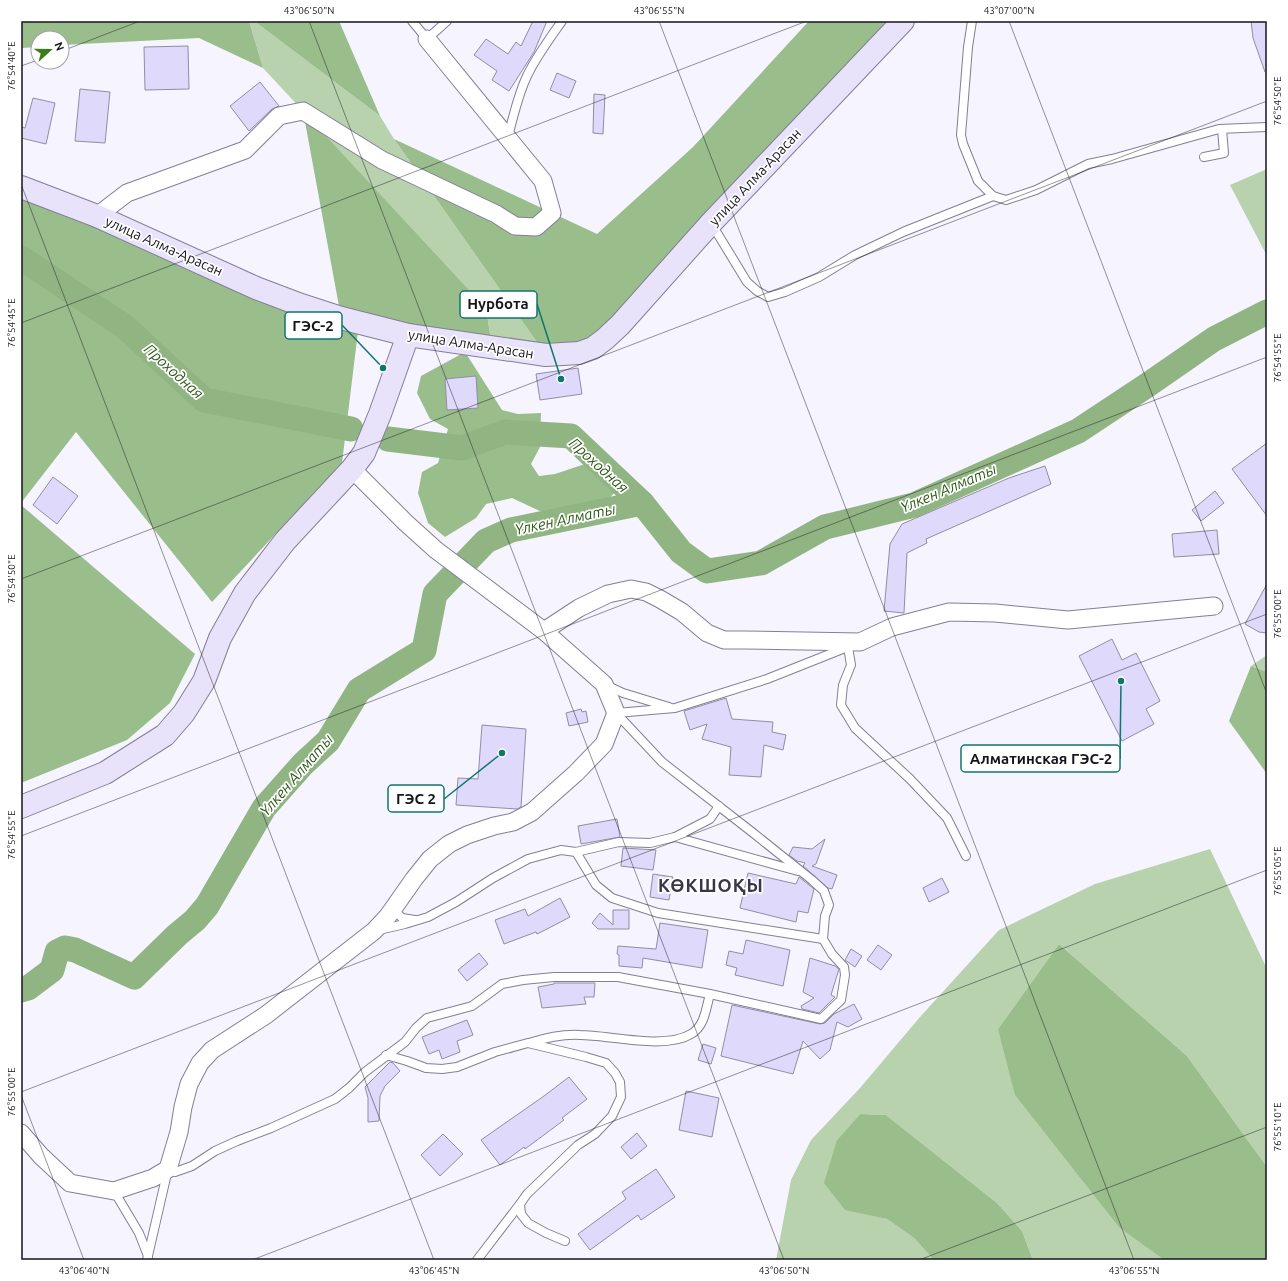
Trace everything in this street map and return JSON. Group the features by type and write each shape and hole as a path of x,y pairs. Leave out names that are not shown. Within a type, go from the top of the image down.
{"street":[{"name":"улица Алма-Арасан","path":"21,187 97,216 256,288 301,306 341,318 408,335 546,355 579,353 593,348 620,325 711,222 903,21"},
{"path":"97,216 127,193 245,150 279,116 303,111 382,160 496,214 515,226 536,227 552,213 543,181 427,39"},
{"path":"21,807 105,773 165,735 184,713 204,682 220,638 245,593 285,541 358,461 380,414 408,335"},
{"path":"21,1134 41,1156 70,1182 114,1191 153,1178 168,1169 179,1132 189,1084 200,1063 212,1050 266,1015 374,931 397,904 430,859 449,844 467,835 494,826 513,822 532,812 576,773 604,744 616,714 604,684 544,630 478,583 436,550 406,523 358,461"},
{"path":"544,630 579,608 608,594 631,588 646,592 660,599 682,612 707,633 724,640 854,645 892,627 949,612 995,613 1068,620 1214,606"}],"lane":[{"path":"412,21 427,39 447,21"},
{"path":"508,138 517,104 528,75 562,21"},
{"path":"972,21 968,47 961,135 963,144 978,181 993,196 1006,200 1036,190 1088,164 1112,159 1222,129 1267,127"},
{"path":"1204,157 1224,153 1222,129"},
{"path":"711,222 747,282 768,297 785,292 819,277 855,255 902,232 993,196"},
{"path":"616,714 675,708 767,679 854,645"},
{"path":"854,645 851,664 843,685 841,705 855,728 910,779 947,818 966,856"},
{"path":"604,684 623,693 675,708"},
{"path":"148,1258 168,1169 175,1172 192,1166 215,1151 335,1099 365,1072 405,1042 416,1028 427,1018 472,1006 502,984 554,977 618,977 710,994 821,1019 840,1000 845,975 844,967 832,954 823,939 825,916 829,905 824,891 662,762 616,714"},
{"path":"374,931 428,917 528,859 562,850 576,852 619,842 650,843 675,837 710,819 719,806"},
{"path":"675,837 801,872"},
{"path":"576,852 596,885 612,898 658,914 823,939"},
{"path":"397,904 397,913 402,918 416,920"},
{"path":"386,1055 426,1068 442,1069 457,1067 494,1052 548,1037 580,1035 645,1041 674,1040 692,1034 702,1022 710,994"},
{"path":"476,1260 527,1194 578,1145 595,1134 612,1116 621,1097 620,1082 615,1073 606,1063 528,1043"},
{"path":"114,1191 139,1234 148,1258"},
{"path":"520,1204 521,1214 528,1223 565,1242"}],"green space":[{"path":"21,21 249,21 263,68 199,38 70,45 70,30 30,30 30,47 21,48"},
{"path":"249,21 254,21 380,116 394,139 546,355 492,347 486,308 263,68"},
{"path":"254,21 339,21 380,116"},
{"path":"809,21 903,21 579,353 546,355 394,139 597,234 693,147"},
{"path":"303,111 486,308 492,347 359,323 342,463 212,602 76,432 21,503 21,197 341,317"},
{"path":"1267,169 1267,256 1230,185"},
{"path":"465,352 502,410 518,414 541,413 540,447 531,464 539,476 555,474 591,462 615,492 607,501 580,504 542,512 512,498 486,504 476,518 445,537 428,523 418,493 422,472 438,463 448,429 430,419 417,393 421,376"},
{"path":"21,505 195,654 170,703 127,740 21,783"},
{"path":"1267,655 1267,672 1251,666"},
{"path":"1251,666 1267,672 1267,774 1229,721"},
{"path":"1210,849 1267,969 1267,1167 1187,1056 1059,944 998,1029 1119,1226 1164,1260 1033,1260 1022,1231 997,1203 886,1115 860,1114 837,1140 845,1209 887,1219 914,1238 934,1260 776,1260 791,1180 811,1140 860,1088 920,1017 999,930 1095,884"},
{"path":"1059,944 1187,1056 1267,1167 1267,1260 1164,1260 1119,1227 1015,1095 998,1029"},
{"path":"860,1114 886,1115 997,1203 1022,1231 1033,1260 934,1260 914,1238 887,1219 845,1210 824,1183 837,1140"}],"building":[{"path":"533,21 547,21 534,52 509,91 492,80 497,71 474,55 486,39 508,54 516,42 521,46"},
{"path":"1251,21 1267,21 1267,72 1265,72 1253,38"},
{"path":"188,46 189,89 145,90 144,47"},
{"path":"557,73 576,81 569,98 550,90"},
{"path":"260,82 279,106 272,109 249,131 230,106"},
{"path":"80,89 110,92 105,143 75,141"},
{"path":"594,94 605,95 603,134 593,133"},
{"path":"33,98 55,103 46,144 21,138 21,127 25,128"},
{"path":"578,368 582,394 540,400 536,374"},
{"path":"476,376 478,408 447,410 445,379"},
{"path":"1267,443 1267,516 1232,469"},
{"path":"1045,466 1051,484 926,539 927,543 907,553 904,613 884,611 890,544 902,524 1009,478"},
{"path":"53,477 78,496 57,524 33,505"},
{"path":"1215,491 1224,503 1201,521 1192,510"},
{"path":"1217,530 1219,554 1174,557 1172,534"},
{"path":"1267,584 1267,633 1259,632 1245,624"},
{"path":"1112,639 1122,660 1136,653 1160,701 1146,709 1154,724 1122,741 1079,656"},
{"path":"726,698 732,719 773,722 772,732 786,735 783,750 764,745 761,777 729,775 731,747 702,739 707,724 690,730 684,711"},
{"path":"581,709 582,712 586,711 588,722 569,726 566,713"},
{"path":"482,725 526,729 521,807 517,809 456,805 458,778 478,779"},
{"path":"617,819 620,837 581,844 578,826"},
{"path":"825,839 816,864 812,866 837,875 832,889 828,888 803,866 805,863 797,861 789,855 793,847 812,849"},
{"path":"623,848 656,850 653,870 621,866"},
{"path":"748,873 796,884 799,877 814,889 808,913 798,911 796,922 740,908"},
{"path":"653,874 673,877 669,900 650,897"},
{"path":"942,878 949,892 929,902 923,888"},
{"path":"560,898 570,917 537,934 536,932 504,944 495,920 525,909 528,916"},
{"path":"613,910 629,910 629,929 598,929 592,923 600,913 613,925"},
{"path":"660,923 708,930 702,968 643,958 642,968 619,966 619,955 617,954 618,946 656,949"},
{"path":"746,940 790,950 783,986 735,975 737,968 726,965 729,951 743,954"},
{"path":"878,945 892,955 881,970 867,960"},
{"path":"851,949 862,956 855,967 845,960"},
{"path":"479,953 488,964 467,981 458,970"},
{"path":"810,958 835,966 839,969 831,995 835,997 819,1013 802,1009 801,1006 814,998 803,992"},
{"path":"554,983 595,983 594,997 584,997 586,1004 542,1008 538,987"},
{"path":"854,1004 862,1019 848,1027 837,1022 830,1050 820,1059 803,1041 793,1074 721,1056 732,1005 820,1024 825,1023 834,1014"},
{"path":"467,1020 473,1035 457,1041 460,1052 442,1059 439,1050 429,1054 422,1037"},
{"path":"703,1044 716,1048 711,1064 698,1060"},
{"path":"390,1062 393,1063 400,1071 385,1086 380,1096 379,1121 368,1122 368,1098 365,1087"},
{"path":"569,1077 587,1099 562,1118 564,1120 525,1149 524,1147 500,1165 481,1140"},
{"path":"686,1091 719,1098 712,1137 679,1130"},
{"path":"637,1133 647,1146 631,1159 621,1147"},
{"path":"443,1134 463,1154 440,1176 421,1155"},
{"path":"656,1169 675,1197 641,1220 638,1215 590,1250 578,1234 626,1199 622,1192"}],"waterway":[{"name":"Проходная","path":"21,258 124,326 204,400 351,429"},
{"name":"Үлкен Алматы","path":"21,990 28,988 52,970 57,952 65,948 75,950 134,977 177,935 195,920 207,906 264,808 303,764 328,741 359,690 424,650 435,594 486,541 511,530 642,503 681,552 707,571 761,563 825,527 914,505 1078,431 1214,339 1267,312"},
{"name":"Проходная","path":"388,439 462,448 505,432 571,436 642,503"}],"place":[{"name":"ГЭС-2","path":"383,368"},
{"name":"Нурбота","path":"561,379"},
{"name":"Алматинская ГЭС-2","path":"1121,681"},
{"name":"ГЭС 2","path":"502,753"}],"district":[{"name":"КӨКШОҚЫ","path":"711,885"}]}
